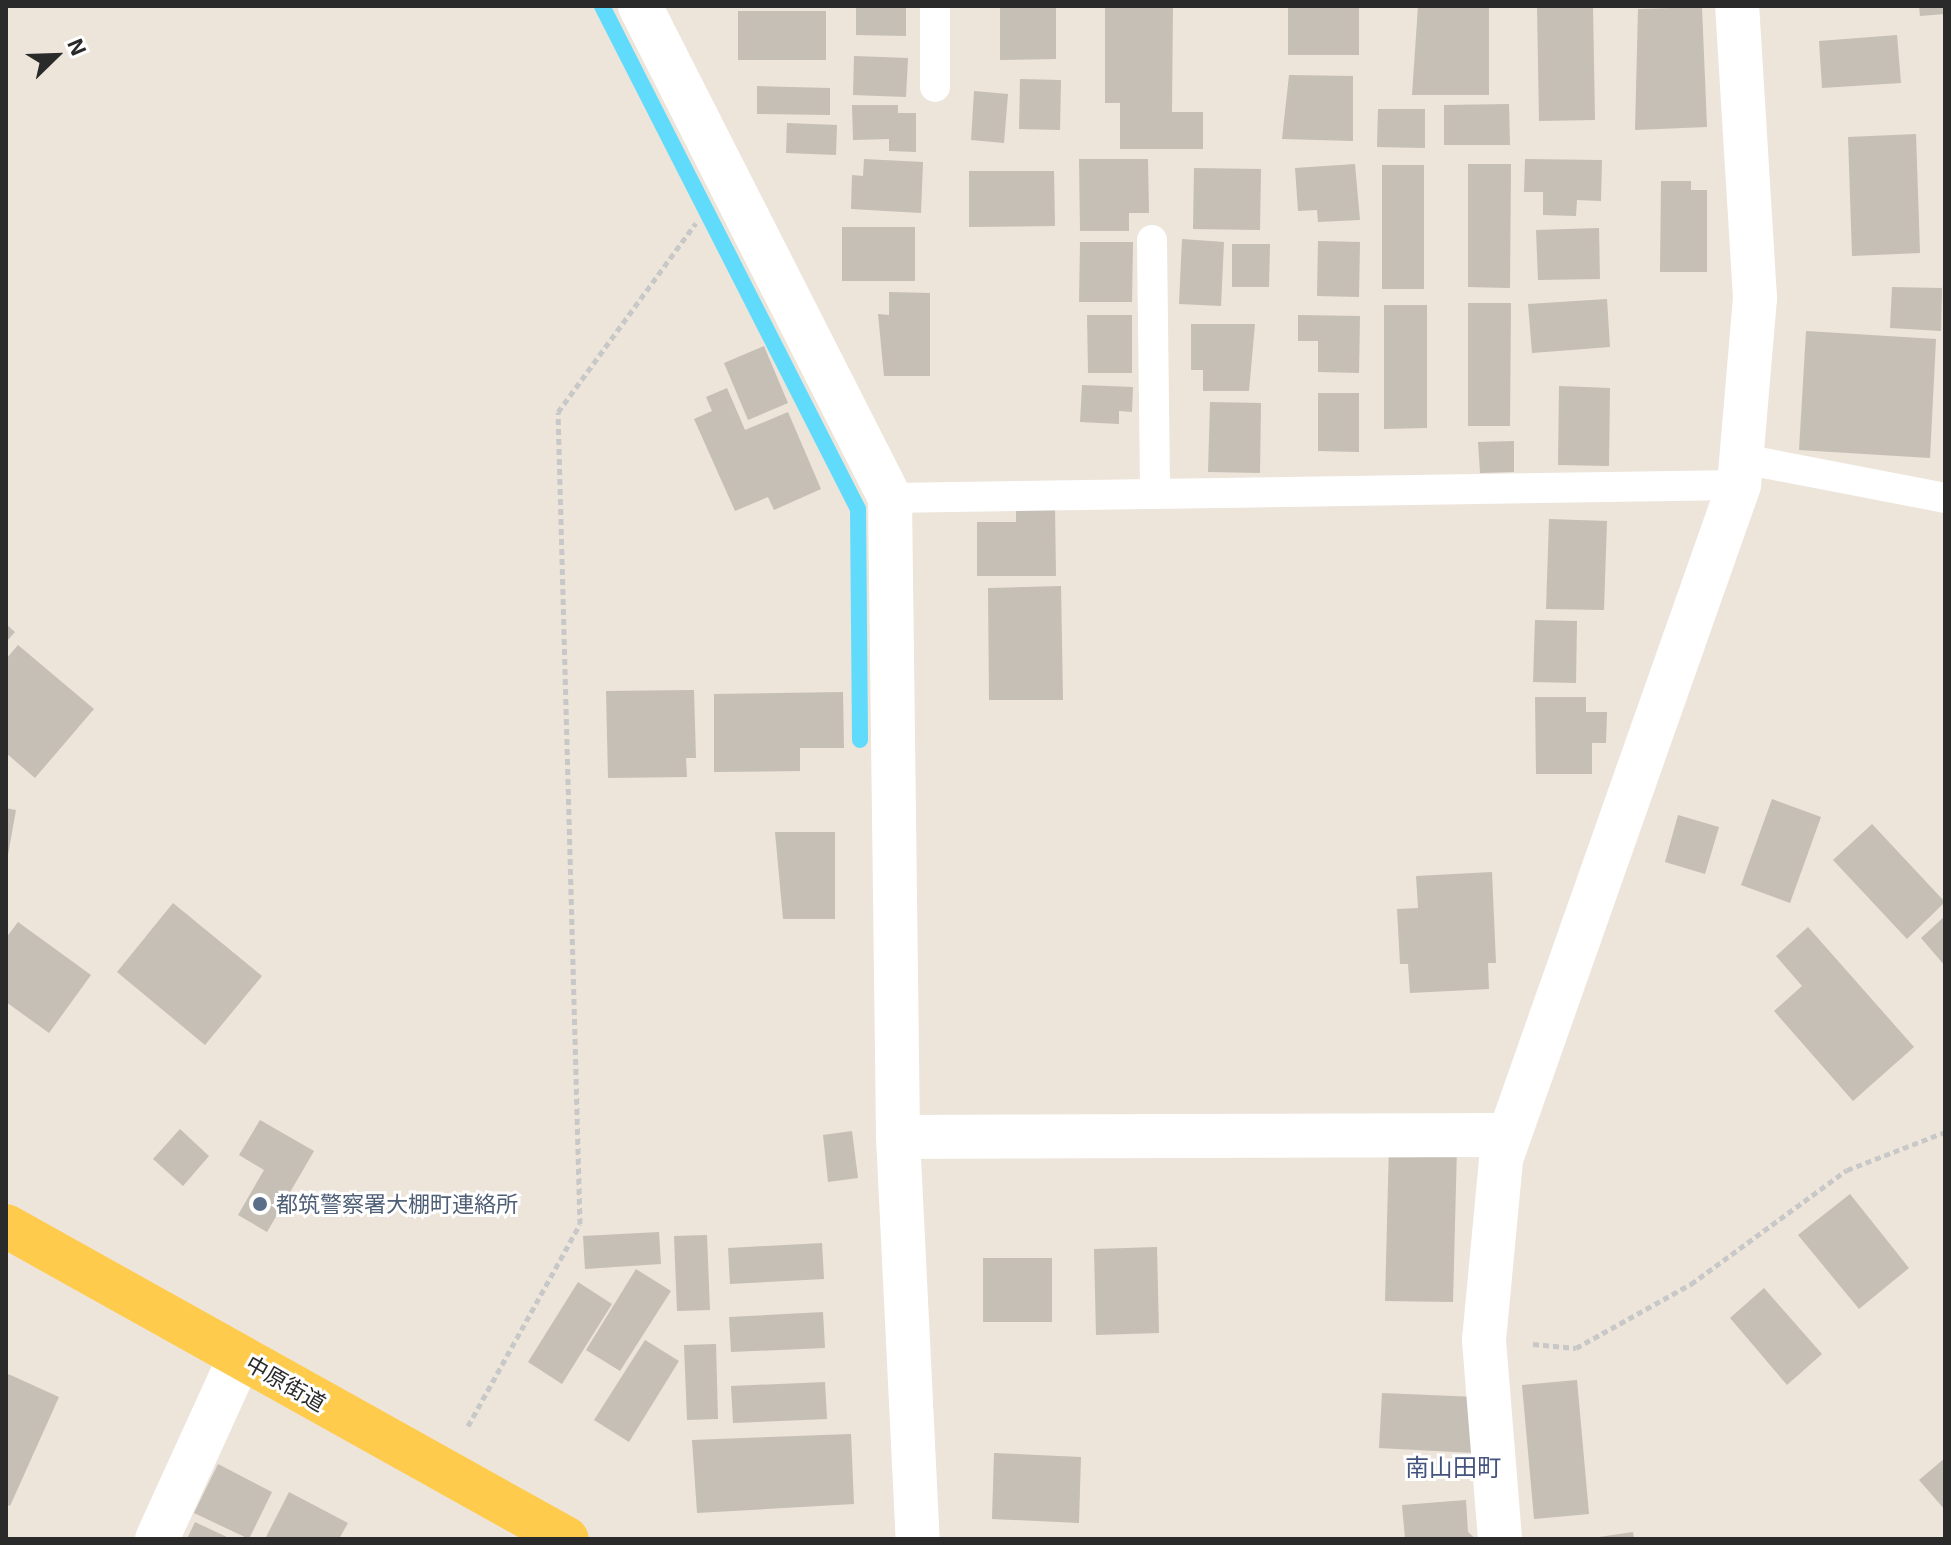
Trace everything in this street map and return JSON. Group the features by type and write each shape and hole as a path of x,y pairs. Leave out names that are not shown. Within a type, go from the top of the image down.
{"main road":[{"name":"中原街道","path":"6,1226 442,1473 567,1539"}],"street":[{"path":"640,6 890,498 898,1137 918,1539"},
{"path":"1500,1539 1484,1340 1507,1135 1741,472 1755,298 1737,6"},
{"path":"898,1137 1507,1135"},
{"path":"157,1539 240,1357"}],"lane":[{"path":"935,6 935,87"},
{"path":"1152,240 1155,494"},
{"path":"890,498 1155,494 1741,472 1945,498"}],"path":[{"path":"442,1473 580,1224 558,412 683,240"},
{"path":"1484,1340 1576,1348 1691,1284 1847,1170 1945,1132"}],"building":[{"path":"856,6 906,6 906,36 856,35"},
{"path":"1105,6 1173,6 1172,112 1203,112 1203,149 1120,149 1120,103 1105,103"},
{"path":"1288,6 1359,6 1359,55 1288,55"},
{"path":"1418,6 1489,6 1489,95 1412,95"},
{"path":"1537,6 1593,6 1595,120 1539,121"},
{"path":"1919,6 1945,6 1945,14 1920,16"},
{"path":"1000,7 1056,7 1056,59 1000,60"},
{"path":"1702,7 1707,127 1635,130 1638,9"},
{"path":"738,11 826,11 826,60 738,60"},
{"path":"1897,35 1901,83 1822,88 1819,41"},
{"path":"854,56 908,58 906,97 853,95"},
{"path":"1289,75 1353,76 1353,141 1282,139"},
{"path":"1020,79 1061,80 1060,130 1019,129"},
{"path":"757,86 830,88 830,115 757,114"},
{"path":"974,91 1008,94 1004,143 971,140"},
{"path":"1509,104 1510,145 1444,145 1444,105"},
{"path":"852,105 898,105 898,113 916,113 916,152 889,151 889,139 853,140"},
{"path":"1378,109 1425,109 1425,148 1377,147"},
{"path":"787,123 837,125 836,155 786,153"},
{"path":"1916,134 1920,253 1852,256 1848,137"},
{"path":"864,159 923,162 921,213 851,209 852,175 863,176"},
{"path":"1079,159 1148,159 1149,213 1129,213 1129,231 1080,231"},
{"path":"1525,159 1602,160 1601,201 1577,200 1576,216 1543,215 1543,192 1524,192"},
{"path":"1355,164 1360,220 1318,222 1317,210 1298,211 1295,168"},
{"path":"1468,164 1511,164 1510,288 1468,287"},
{"path":"1382,165 1424,165 1424,289 1382,289"},
{"path":"1194,168 1261,169 1260,230 1193,229"},
{"path":"969,171 1054,171 1055,226 969,227"},
{"path":"1661,181 1691,181 1691,190 1707,190 1707,272 1660,272"},
{"path":"842,227 915,227 915,281 842,281"},
{"path":"1599,228 1600,279 1538,280 1536,230"},
{"path":"1182,239 1224,242 1221,306 1179,304"},
{"path":"1318,241 1360,242 1359,297 1317,296"},
{"path":"1080,242 1133,242 1132,302 1079,302"},
{"path":"1232,244 1270,244 1269,287 1232,287"},
{"path":"1892,287 1942,288 1941,331 1890,328"},
{"path":"889,292 930,293 930,376 884,376 878,314 889,315"},
{"path":"1607,299 1610,347 1532,353 1528,304"},
{"path":"1468,303 1511,303 1510,426 1468,426"},
{"path":"1384,305 1427,305 1427,428 1384,429"},
{"path":"1087,315 1132,315 1132,373 1088,373"},
{"path":"1298,315 1360,316 1359,373 1318,372 1318,341 1298,341"},
{"path":"1191,324 1255,324 1249,391 1203,391 1203,370 1191,370"},
{"path":"1806,331 1936,339 1930,458 1799,450"},
{"path":"764,346 788,403 748,420 724,363"},
{"path":"1082,385 1133,387 1132,412 1119,411 1119,424 1080,422"},
{"path":"1559,386 1610,388 1609,466 1558,465"},
{"path":"727,388 745,430 788,412 821,489 774,510 768,497 735,511 694,419 712,411 706,397"},
{"path":"1318,393 1359,393 1359,452 1318,451"},
{"path":"1210,402 1261,403 1260,473 1208,472"},
{"path":"1514,441 1514,472 1480,473 1478,442"},
{"path":"1055,507 1056,576 977,576 977,522 1016,522 1016,508"},
{"path":"1549,519 1607,521 1604,610 1546,609"},
{"path":"1061,586 1063,700 989,700 988,588"},
{"path":"1535,620 1577,621 1576,683 1533,682"},
{"path":"6,624 15,632 6,642"},
{"path":"18,645 94,709 35,778 6,753 6,659"},
{"path":"694,690 696,758 686,758 687,777 608,778 606,691"},
{"path":"843,692 844,748 800,748 800,771 714,772 714,694"},
{"path":"1535,697 1586,697 1586,712 1607,712 1606,743 1592,743 1592,774 1536,774"},
{"path":"1772,799 1821,817 1790,903 1741,885"},
{"path":"6,808 16,810 8,855 6,855"},
{"path":"1678,815 1719,827 1705,874 1665,862"},
{"path":"1872,824 1945,902 1907,939 1833,860"},
{"path":"775,832 835,832 835,919 783,919"},
{"path":"1492,872 1496,963 1488,963 1489,989 1410,993 1408,964 1400,964 1397,909 1418,908 1416,876"},
{"path":"173,903 262,976 205,1045 117,972"},
{"path":"1945,916 1945,966 1921,938"},
{"path":"18,922 91,975 49,1033 6,1002 6,938"},
{"path":"1808,927 1914,1047 1853,1101 1774,1011 1802,986 1776,956"},
{"path":"260,1120 314,1151 267,1232 238,1215 264,1170 239,1155"},
{"path":"180,1129 209,1156 183,1186 153,1159"},
{"path":"852,1131 858,1178 828,1182 823,1135"},
{"path":"1389,1145 1457,1146 1453,1302 1385,1301"},
{"path":"1850,1194 1909,1268 1859,1309 1798,1235"},
{"path":"659,1232 661,1264 585,1269 583,1236"},
{"path":"707,1235 710,1310 677,1311 674,1236"},
{"path":"822,1243 824,1279 730,1284 728,1248"},
{"path":"1157,1247 1159,1333 1096,1335 1094,1249"},
{"path":"983,1258 1052,1258 1052,1322 983,1322"},
{"path":"636,1269 671,1291 620,1371 586,1350"},
{"path":"578,1282 612,1304 562,1384 528,1362"},
{"path":"1764,1288 1822,1354 1787,1385 1730,1318"},
{"path":"823,1312 825,1348 731,1352 729,1317"},
{"path":"645,1340 679,1361 629,1442 594,1420"},
{"path":"716,1344 718,1419 687,1420 684,1345"},
{"path":"6,1373 59,1397 10,1506 6,1504"},
{"path":"1577,1380 1589,1514 1534,1519 1522,1385"},
{"path":"825,1382 827,1419 733,1423 731,1386"},
{"path":"1382,1393 1477,1397 1474,1453 1379,1448"},
{"path":"851,1434 854,1504 697,1513 692,1440"},
{"path":"994,1453 1081,1457 1079,1523 992,1519"},
{"path":"1945,1458 1945,1510 1919,1480"},
{"path":"218,1464 272,1492 249,1539 194,1513"},
{"path":"289,1492 348,1523 339,1539 265,1539"},
{"path":"1466,1500 1468,1532 1476,1539 1405,1539 1402,1505"},
{"path":"195,1522 231,1539 187,1539"},
{"path":"1633,1532 1634,1539 1599,1539 1599,1537"}],"waterway":[{"path":"602,6 858,509 860,740"}],"place":[{"name":"都筑警察署大棚町連絡所","path":"260,1204"}],"district":[{"name":"南山田町","path":"1453,1467"}]}
